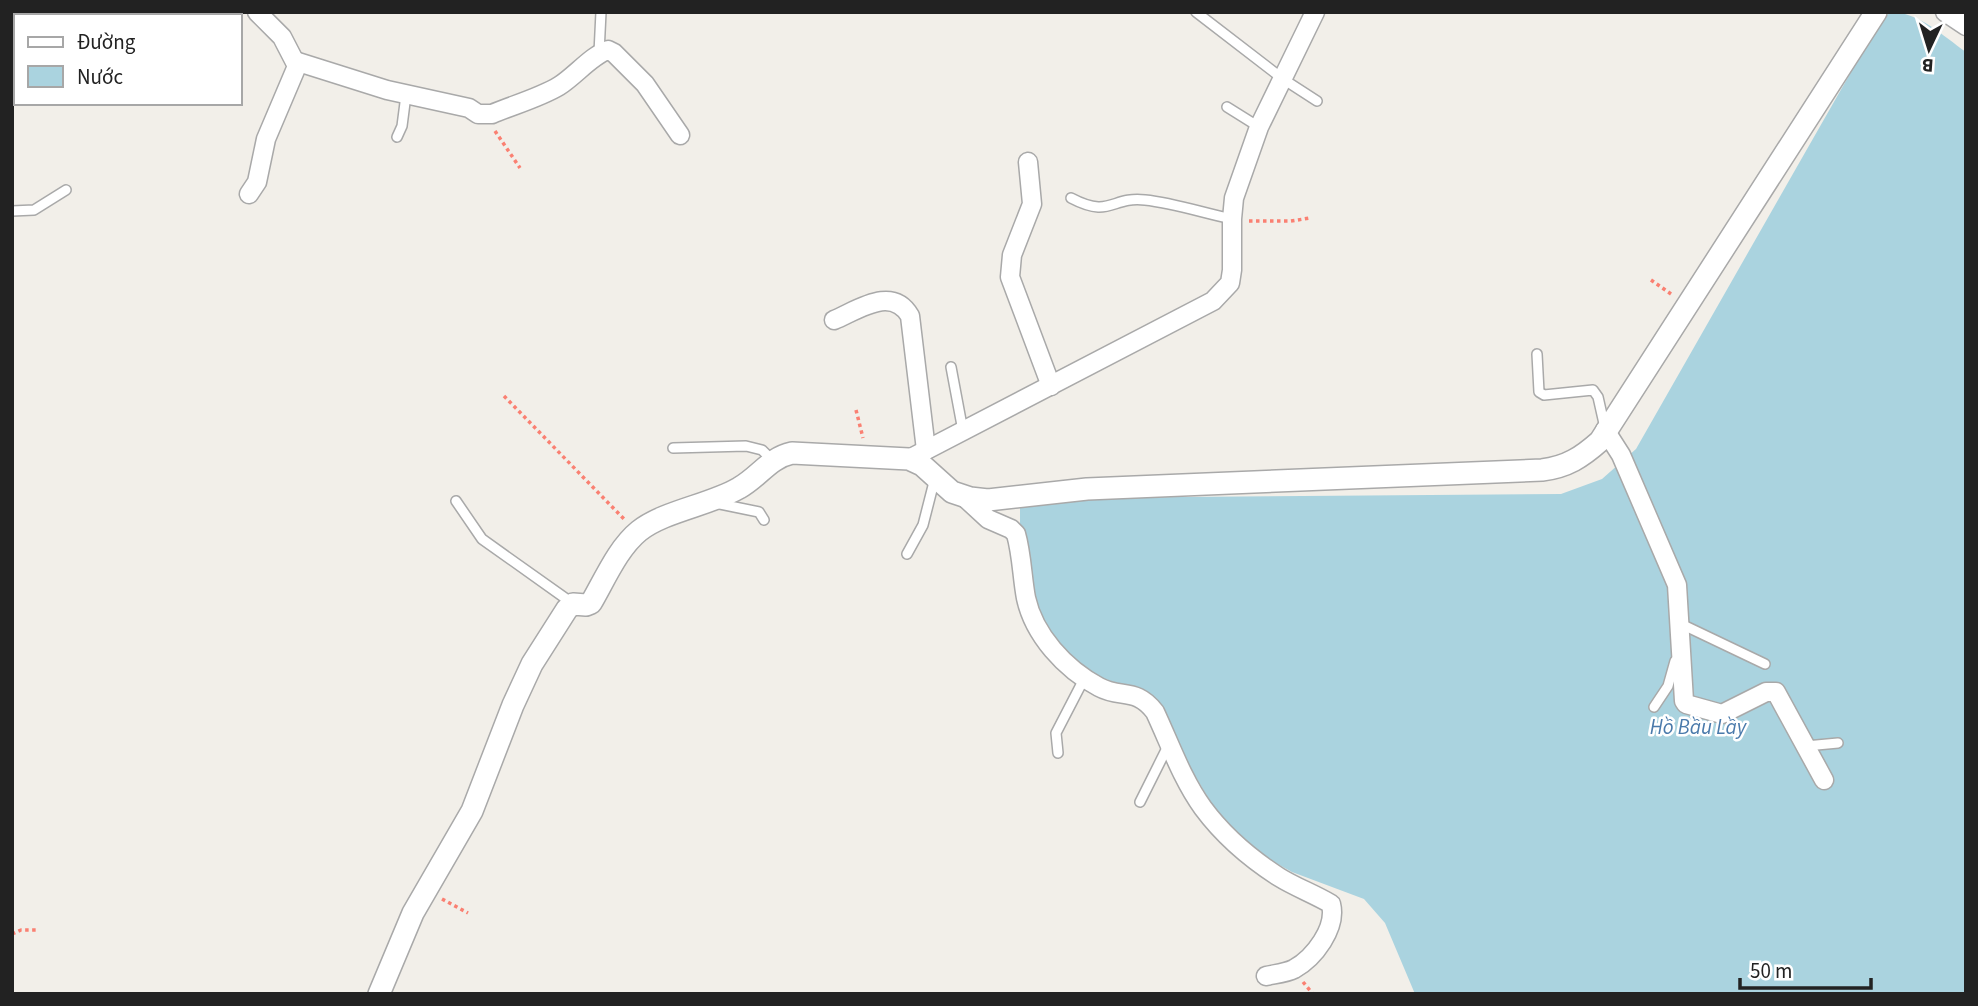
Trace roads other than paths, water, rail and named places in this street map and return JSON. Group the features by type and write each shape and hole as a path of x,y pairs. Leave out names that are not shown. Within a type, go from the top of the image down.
{"street":[{"path":"249,194 257,182 266,139 297,66 282,37 257,12"},
{"path":"379,994 413,913 472,811 531,664 573,604 591,603 624,546 637,532 646,526 710,502 752,480 779,456 792,453 868,457 917,454 1213,301 1230,283 1234,198 1259,127 1315,12"},
{"path":"834,320 886,300 906,309 909,316 917,454 922,465 935,477 952,492 962,495 988,500 1087,489 1563,468 1584,456 1600,441 1876,12"},
{"path":"295,61 406,95 468,108 484,115 556,87 589,64 599,53 608,50 645,84 680,135"},
{"path":"1028,162 1032,204 1012,255 1010,277 1051,386"},
{"path":"1605,430 1621,455 1675,578 1683,698 1686,704 1722,714 1766,692 1776,692 1824,780"},
{"path":"962,495 988,519 1016,534 1026,598 1035,624 1047,643 1099,687 1132,694 1148,702 1193,791 1221,829 1246,853 1279,877 1331,904 1332,920 1317,949 1293,970 1266,976"}],"lane":[{"path":"599,53 601,12"},
{"path":"1196,12 1283,79 1317,101"},
{"path":"397,137 402,126 406,95"},
{"path":"1227,107 1259,127"},
{"path":"12,211 34,210 66,190"},
{"path":"1072,198 1096,208 1147,200 1232,219"},
{"path":"1537,354 1539,392 1544,395 1593,390 1598,397 1605,430"},
{"path":"951,367 963,431"},
{"path":"673,448 746,446 762,450 773,461"},
{"path":"907,554 923,525 935,477"},
{"path":"456,501 482,539 573,604"},
{"path":"710,502 759,512 764,520"},
{"path":"1678,622 1765,664"},
{"path":"1654,707 1671,680 1679,642"},
{"path":"1058,753 1056,733 1085,677"},
{"path":"1140,802 1170,743"},
{"path":"1806,746 1838,743"}],"water":[{"name":"Hồ Bầu Lầy","path":"1890,12 1921,20 1966,52 1966,994 1415,994 1385,923 1364,899 1292,872 1260,854 1219,816 1166,727 1123,685 1087,673 1037,622 1020,535 1020,505 1061,498 1561,494 1602,479 1636,449 1875,30"}]}
